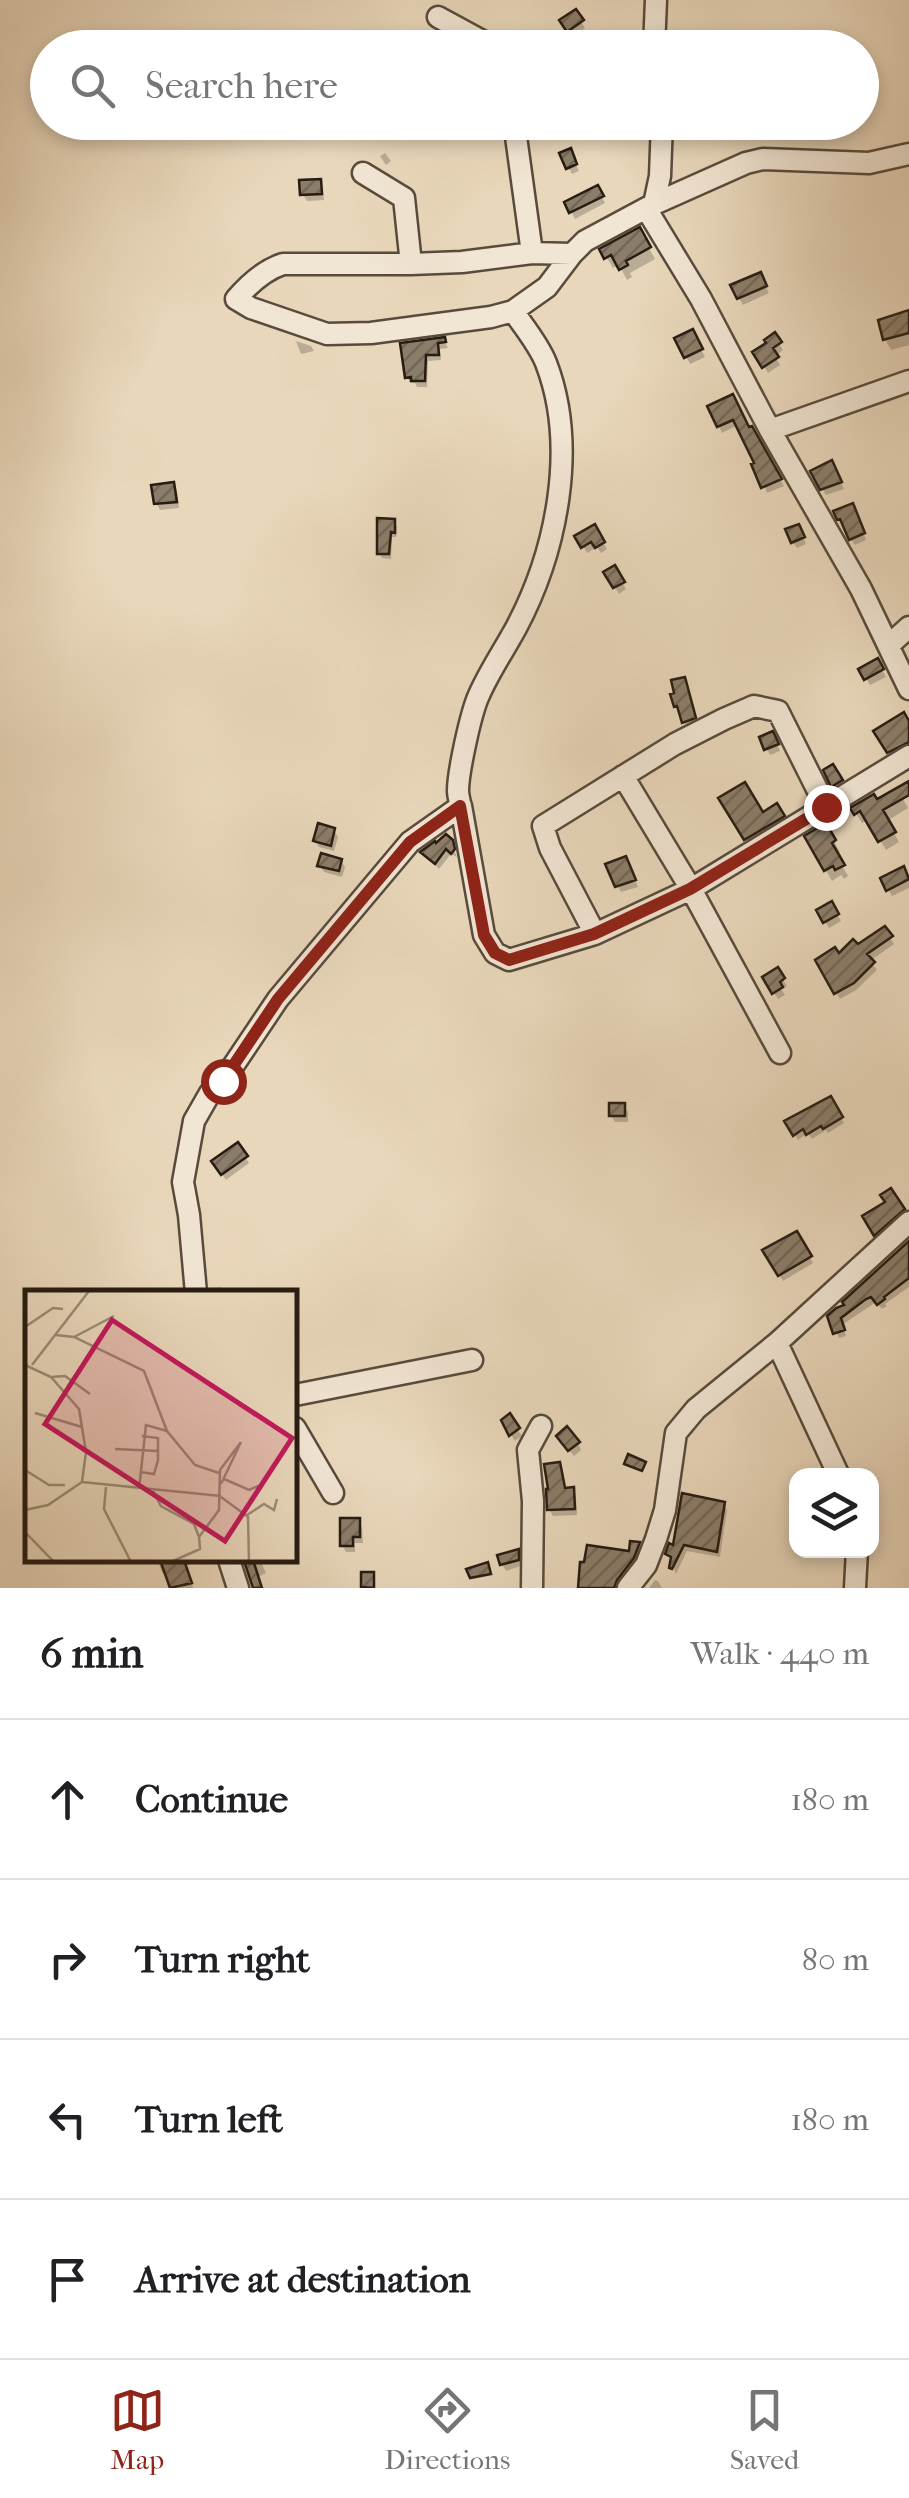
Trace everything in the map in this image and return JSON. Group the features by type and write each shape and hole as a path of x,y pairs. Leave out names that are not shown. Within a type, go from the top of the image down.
{"street":[{"path":"655,30 656,0"},
{"path":"438,17 462,30"},
{"path":"516,140 532,253"},
{"path":"661,140 660,176 650,207 861,589 909,689"},
{"path":"572,254 532,253 410,264 283,264 250,283 236,299 251,308 327,334 371,333 491,316 513,311 547,287 585,242 731,168 763,159 869,162 909,154"},
{"path":"363,174 404,198 410,264"},
{"path":"513,311 545,360 556,398 561,443 552,529 540,572 518,624 478,696 458,792 484,935 495,953 509,960 594,934 690,889 909,756"},
{"path":"770,430 909,381"},
{"path":"889,645 909,627"},
{"path":"594,934 550,848 543,826 675,744 754,706 778,711 826,807"},
{"path":"623,776 780,1053"},
{"path":"196,1290 183,1182 194,1122 210,1093 223,1081 278,999 410,842 460,806"},
{"path":"628,1588 646,1566 665,1510 676,1433 696,1409 777,1343 909,1222"},
{"path":"777,1343 835,1468"},
{"path":"298,1394 472,1360"},
{"path":"532,1588 533,1501 528,1450 541,1426"},
{"path":"298,1433 333,1493"},
{"path":"855,1588 857,1558"},
{"path":"230,1563 238,1588"}],"building":[{"path":"576,9 584,20 566,30 559,20"},
{"path":"571,148 577,164 566,169 559,153"},
{"path":"321,179 322,194 300,195 299,180"},
{"path":"598,185 604,196 569,213 564,202"},
{"path":"640,227 651,247 626,261 628,265 619,270 611,255 604,259 599,249"},
{"path":"761,272 767,286 737,299 730,285"},
{"path":"909,310 909,333 883,340 878,320"},
{"path":"693,329 703,349 684,358 674,338"},
{"path":"775,332 782,342 773,348 779,357 762,368 752,352"},
{"path":"445,337 446,342 438,343 439,355 426,355 425,381 405,378 400,343"},
{"path":"733,394 782,479 761,488 751,464 754,463 733,420 717,427 707,406"},
{"path":"832,460 842,482 820,490 810,471"},
{"path":"174,482 177,502 154,504 151,485"},
{"path":"853,503 865,533 849,540 833,511"},
{"path":"377,518 395,519 389,554 377,554"},
{"path":"595,524 605,542 595,548 591,542 581,548 574,536"},
{"path":"799,524 805,537 791,543 785,529"},
{"path":"615,565 625,582 613,588 603,572"},
{"path":"878,658 884,669 864,680 858,669"},
{"path":"685,677 696,718 682,723 670,694 674,693 671,680"},
{"path":"904,712 909,721 909,742 887,753 873,731"},
{"path":"773,731 779,744 764,750 759,737"},
{"path":"833,764 843,780 831,787 823,770"},
{"path":"909,781 909,795 883,810 896,832 878,842 860,811 854,815 850,808 874,794 877,799"},
{"path":"745,782 763,812 777,803 785,816 744,840 718,798"},
{"path":"318,823 335,828 331,846 313,841"},
{"path":"826,823 845,865 824,871 804,836"},
{"path":"446,834 455,849 451,854 446,849 435,864 420,852"},
{"path":"321,853 342,859 339,871 317,866"},
{"path":"626,856 636,880 615,887 605,864"},
{"path":"904,866 909,879 886,891 880,878"},
{"path":"832,901 839,914 823,923 816,910"},
{"path":"885,926 893,936 867,954 875,962 854,983 834,994 815,960 835,947 839,953 853,939 858,944"},
{"path":"778,967 785,978 780,982 783,987 772,994 762,977"},
{"path":"831,1096 843,1117 823,1129 821,1126 806,1135 803,1129 793,1136 784,1121"},
{"path":"609,1103 625,1103 625,1116 609,1116"},
{"path":"238,1142 248,1156 221,1175 211,1161"},
{"path":"891,1188 905,1209 874,1236 862,1216 885,1202 880,1195"},
{"path":"797,1231 812,1256 778,1276 762,1250"},
{"path":"909,1241 909,1278 877,1305 871,1297 866,1299 841,1318 845,1330 833,1334 827,1316 844,1305 842,1302"},
{"path":"510,1413 520,1428 509,1436 501,1420"},
{"path":"567,1426 580,1442 568,1451 556,1436"},
{"path":"628,1454 646,1462 642,1471 624,1464"},
{"path":"560,1462 565,1488 574,1487 575,1509 547,1510 544,1464"},
{"path":"682,1493 725,1502 717,1552 684,1545 672,1569 671,1557 665,1554 669,1543 673,1545"},
{"path":"340,1518 360,1518 360,1537 353,1537 353,1546 340,1546"},
{"path":"630,1541 640,1542 614,1588 578,1588 580,1562 584,1562 587,1545 629,1551"},
{"path":"519,1549 519,1560 500,1565 497,1555"},
{"path":"488,1562 491,1574 470,1578 466,1569"},
{"path":"161,1563 185,1563 192,1583 170,1588"},
{"path":"254,1563 262,1588 253,1588 245,1564"},
{"path":"361,1572 374,1572 374,1588 361,1587"}],"route":[{"path":"223,1081 278,999 410,842 460,806 484,935 495,953 509,960 594,934 690,889 826,807"}]}
